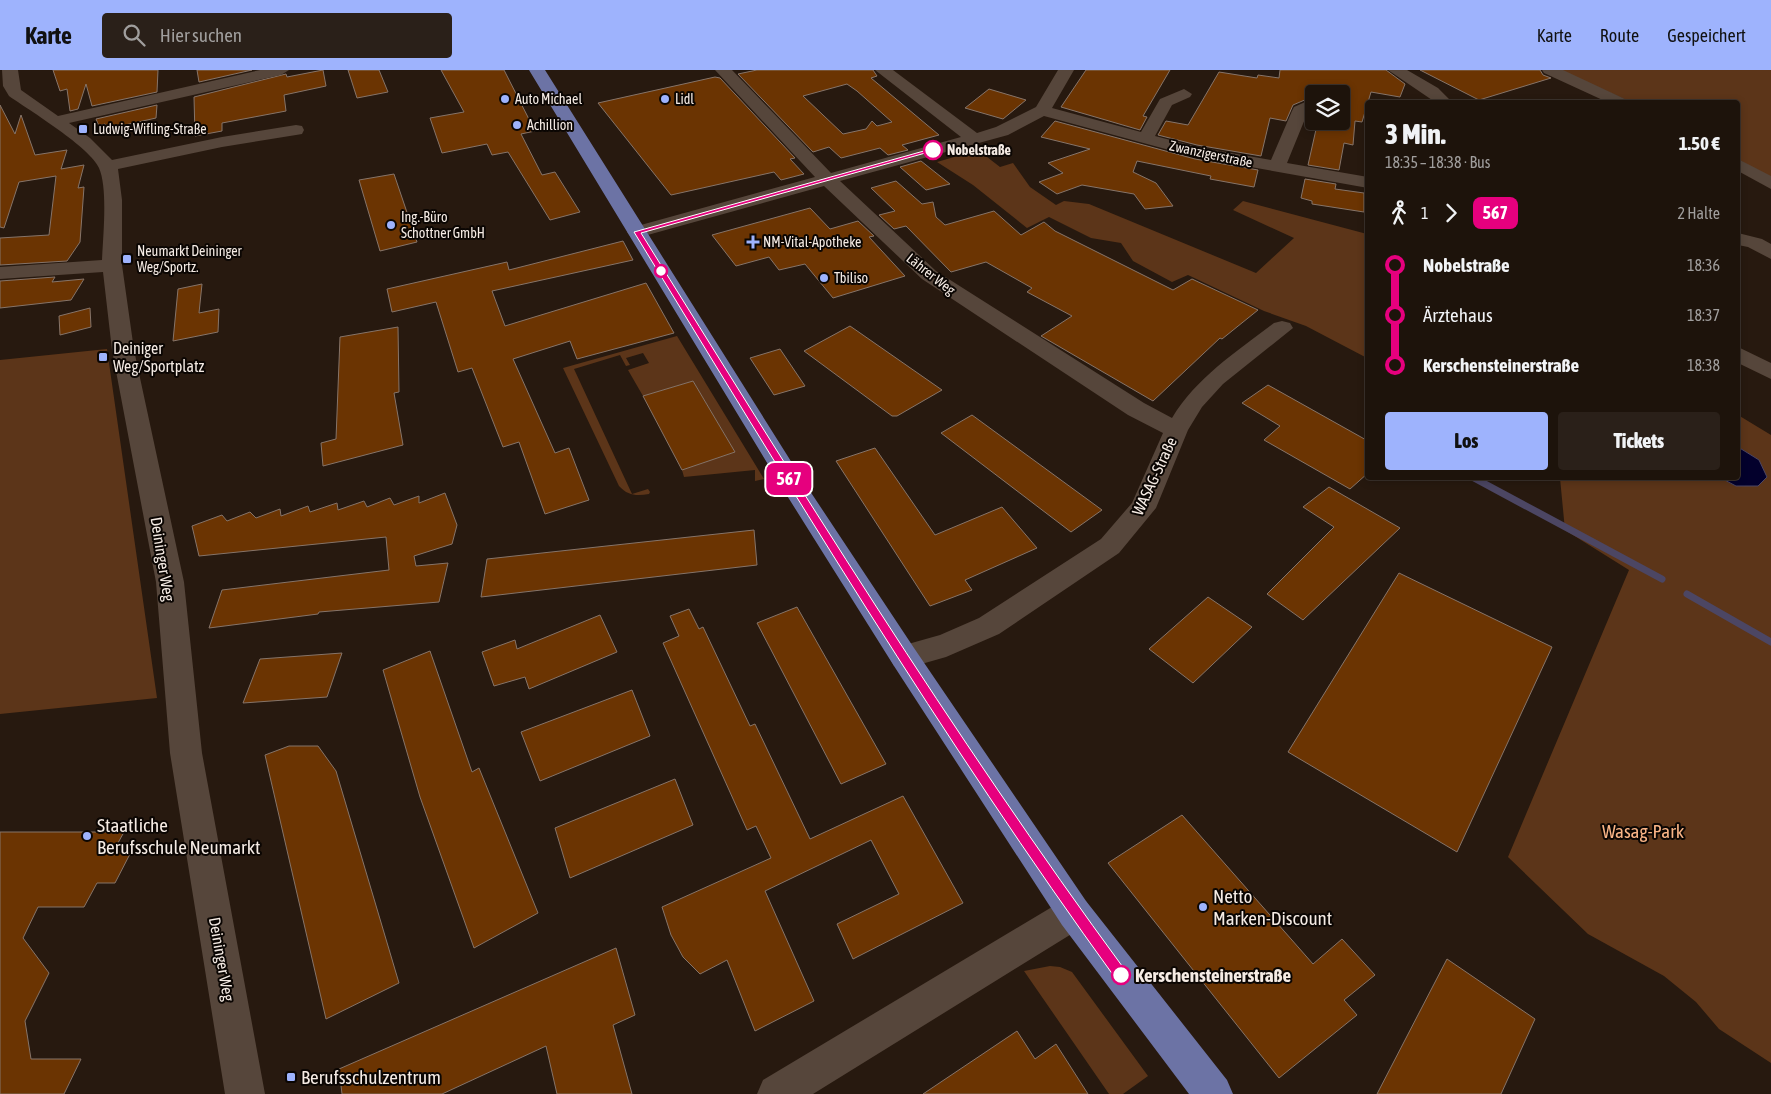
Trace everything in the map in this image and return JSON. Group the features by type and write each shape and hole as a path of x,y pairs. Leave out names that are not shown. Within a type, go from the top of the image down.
{"main road":[{"path":"537,70 790,480 904,657 1074,913 1213,1094"}],"street":[{"path":"57,121 281,70"},
{"name":"Lährer Weg","path":"723,70 827,178 898,248 929,275 970,304 1136,409 1176,430"},
{"path":"883,70 975,139"},
{"path":"637,232 827,178 975,139 1017,125 1042,110 1066,70"},
{"path":"1396,70 1442,100"},
{"path":"1550,70 1615,100"},
{"path":"7,81 23,99 57,121 95,151 109,166 222,142 296,130"},
{"name":"Zwanzigerstraße","path":"1145,139 1166,102 1184,94"},
{"path":"1277,167 1300,111 1305,108"},
{"name":"Zwanzigerstraße","path":"1042,110 1145,139 1226,158 1365,182"},
{"path":"1740,165 1771,184"},
{"name":"Deininger Weg","path":"109,166 113,200 112,265 123,350 170,582 186,753 246,1094"},
{"path":"1740,240 1755,244 1771,253"},
{"path":"0,273 112,265"},
{"name":"WASAG-Straße","path":"904,657 954,641 989,626 1110,546 1143,508 1176,430 1193,402 1215,379 1282,328"},
{"path":"1740,355 1771,372"},
{"path":"777,1094 1074,913"}],"green space":[{"path":"1560,70 1771,70 1771,179 1740,160 1740,100 1627,100"},
{"path":"978,150 1000,167 1013,163 1030,187 1056,205 1064,201 1089,204 1256,273 1294,238 1233,210 1243,201 1365,233 1365,357 1306,326 1264,311 1188,275 1172,282 1133,261 1121,243 1091,238 1049,217 1027,228 973,185 937,162"},
{"path":"677,336 764,479 755,481 755,470 684,477 682,470 735,452 693,381 643,396 628,370 649,363 643,353 626,358 630,365 626,366 620,355 574,369 632,494 626,492 619,486 563,368"},
{"path":"107,349 157,698 0,714 0,360"},
{"name":"Wasag-Park","path":"1740,416 1771,435 1771,1063 1719,1029 1696,1002 1664,976 1588,934 1508,857 1629,570 1565,530 1560,480 1725,480 1736,486 1759,460 1740,448"},
{"path":"648,489 649,494 632,494"},
{"path":"1050,966 1060,967 1072,972 1148,1076 1123,1094 1109,1094 1024,971"}],"shaded area":[{"path":"1740,448 1759,460 1767,477 1758,486 1736,486 1725,480 1740,480"}],"building":[{"path":"53,70 158,70 157,92 92,106 86,84 78,109 70,111 67,89 60,91"},
{"path":"197,70 252,70 199,82"},
{"path":"323,70 326,86 284,95 286,111 222,123 222,131 195,136 194,97 286,74 287,77"},
{"path":"348,70 379,70 388,92 357,98"},
{"path":"441,70 504,70 535,131 521,134 542,175 555,172 580,212 550,220 508,152 492,155 487,144 442,153 430,118 464,112"},
{"path":"757,70 873,70 877,76 871,78 939,135 902,145 908,150 888,155 880,148 841,158 829,147 813,152 738,74","holes":["847,84 892,122 877,126 872,121 866,129 843,134 803,96"]},
{"path":"1086,70 1170,70 1143,116 1147,117 1140,130 1061,107"},
{"path":"1280,70 1386,70 1405,84 1400,97 1371,92 1369,100 1365,100 1365,112 1362,122 1355,121 1353,145 1344,143 1339,170 1308,165 1316,130 1350,130 1350,85 1305,85 1305,100 1293,105 1286,121 1270,118 1261,156 1197,145 1158,135 1166,121 1188,125 1219,72 1257,78 1258,75 1279,78"},
{"path":"1420,70 1540,70 1543,75 1551,78 1479,100"},
{"path":"715,77 720,78 795,158 790,159 804,174 781,180 774,172 671,195 598,103"},
{"path":"989,89 1026,100 1003,119 965,108"},
{"path":"0,105 15,134 21,115 35,155 67,150 61,169 84,165 78,188 84,187 80,242 67,261 0,265 0,238 49,235 56,176 19,182 4,228 0,227"},
{"path":"157,105 156,118 107,129 105,124 99,126 96,119"},
{"path":"1055,121 1195,159 1258,170 1254,187 1210,179 1211,176 1137,161 1133,172 1156,183 1173,206 1145,209 1134,194 1082,185 1057,194 1039,182 1063,173 1048,163 1090,149 1041,137"},
{"path":"921,161 950,184 926,190 900,167"},
{"path":"394,174 417,242 380,251 359,180"},
{"path":"1305,179 1336,184 1335,189 1364,193 1364,212 1312,204 1312,201 1301,198"},
{"path":"896,181 922,204 933,202 936,217 945,225 994,211 1021,235 1044,222 1055,231 1173,290 1192,279 1258,310 1222,339 1220,338 1153,401 1041,336 1072,316 1027,292 1032,288 986,262 951,272 906,226 894,229 879,215 895,211 871,188"},
{"path":"810,208 830,229 858,221 874,236 869,237 905,276 833,298 805,264 779,270 769,257 736,266 712,235"},
{"path":"623,241 633,260 492,291 505,326 646,283 674,333 577,359 570,341 513,359 555,453 569,448 589,500 545,514 519,442 503,447 472,368 458,372 436,302 392,312 387,289 507,262 509,270"},
{"path":"55,277 52,282 84,279 71,300 0,308 0,281"},
{"path":"202,284 199,313 219,309 218,332 173,341 178,289"},
{"path":"90,308 91,327 60,335 59,316"},
{"path":"850,326 942,390 897,416 892,416 804,351"},
{"path":"398,327 399,392 394,393 403,445 323,466 321,443 336,439 340,337"},
{"path":"780,349 805,386 774,395 750,358"},
{"path":"693,381 735,452 682,470 643,396"},
{"path":"1268,385 1365,439 1365,476 1350,489 1264,440 1280,426 1242,403"},
{"path":"972,415 1102,510 1071,532 941,433"},
{"path":"875,448 935,535 1002,507 1037,548 965,580 972,590 930,606 836,461"},
{"path":"1329,487 1400,528 1303,620 1267,594 1334,527 1303,507"},
{"path":"445,493 457,525 452,544 414,556 416,566 448,563 439,602 319,612 318,614 209,628 222,590 389,570 386,537 199,556 192,526 222,515 227,521 250,512 256,518 280,509 281,516 308,506 310,512 337,503 338,510 364,501 367,507 390,498 394,505 419,496 419,503"},
{"path":"754,530 757,565 481,597 487,559"},
{"path":"1399,573 1552,647 1457,852 1288,752"},
{"path":"1208,597 1252,627 1193,683 1149,649"},
{"path":"797,607 886,764 841,784 757,623"},
{"path":"689,609 699,629 703,627 750,726 755,724 810,839 903,796 963,903 853,959 837,924 899,894 871,840 765,891 814,1001 755,1031 727,960 700,974 683,957 671,935 662,907 771,858 756,826 747,830 663,643 679,636 670,616"},
{"path":"600,615 617,652 529,689 525,677 494,686 482,652 515,640 517,649"},
{"path":"430,651 472,772 479,768 538,913 474,948 420,797 383,670"},
{"path":"342,653 327,697 243,703 260,659"},
{"path":"632,690 650,736 540,781 521,732"},
{"path":"289,746 318,746 336,771 399,983 326,1019 265,755"},
{"path":"675,779 693,825 570,878 555,828"},
{"name":"Netto Marken-Discount","path":"1182,815 1313,964 1342,939 1375,975 1344,1000 1357,1015 1279,1078 1108,863"},
{"path":"0,832 124,832 113,852 131,852 115,883 97,883 84,907 38,907 23,938 49,973 25,1021 31,1059 81,1059 64,1094 0,1094"},
{"path":"616,948 635,1015 613,1025 632,1094 557,1094 546,1046 442,1094 342,1094 339,1069"},
{"path":"1447,959 1535,1019 1501,1094 1377,1094"},
{"path":"1017,1031 1035,1059 1056,1044 1088,1094 923,1094"}],"waterway":[{"path":"1478,480 1662,579"},
{"path":"1687,594 1771,642"}],"bus line":[{"name":"567","path":"933,150 674,220 637,232 795,488 904,657 1074,913 1121,975"}],"place":[{"name":"Auto Michael","path":"505,99"},
{"name":"Lidl","path":"665,99"},
{"name":"Achillion","path":"517,125"},
{"name":"Ludwig-Wifling-Straße","path":"83,129"},
{"name":"Nobelstraße","path":"933,150"},
{"name":"Ing.-Büro Schottner GmbH","path":"391,225"},
{"name":"NM-Vital-Apotheke","path":"753,242"},
{"name":"Neumarkt Deininger Weg/Sportz.","path":"127,259"},
{"name":"Tbiliso","path":"824,278"},
{"name":"Deiniger Weg/Sportplatz","path":"103,357"},
{"name":"Staatliche Berufsschule Neumarkt","path":"87,836"},
{"name":"Netto Marken-Discount","path":"1203,907"},
{"name":"Kerschensteinerstraße","path":"1121,975"},
{"name":"Berufsschulzentrum","path":"291,1077"}]}
